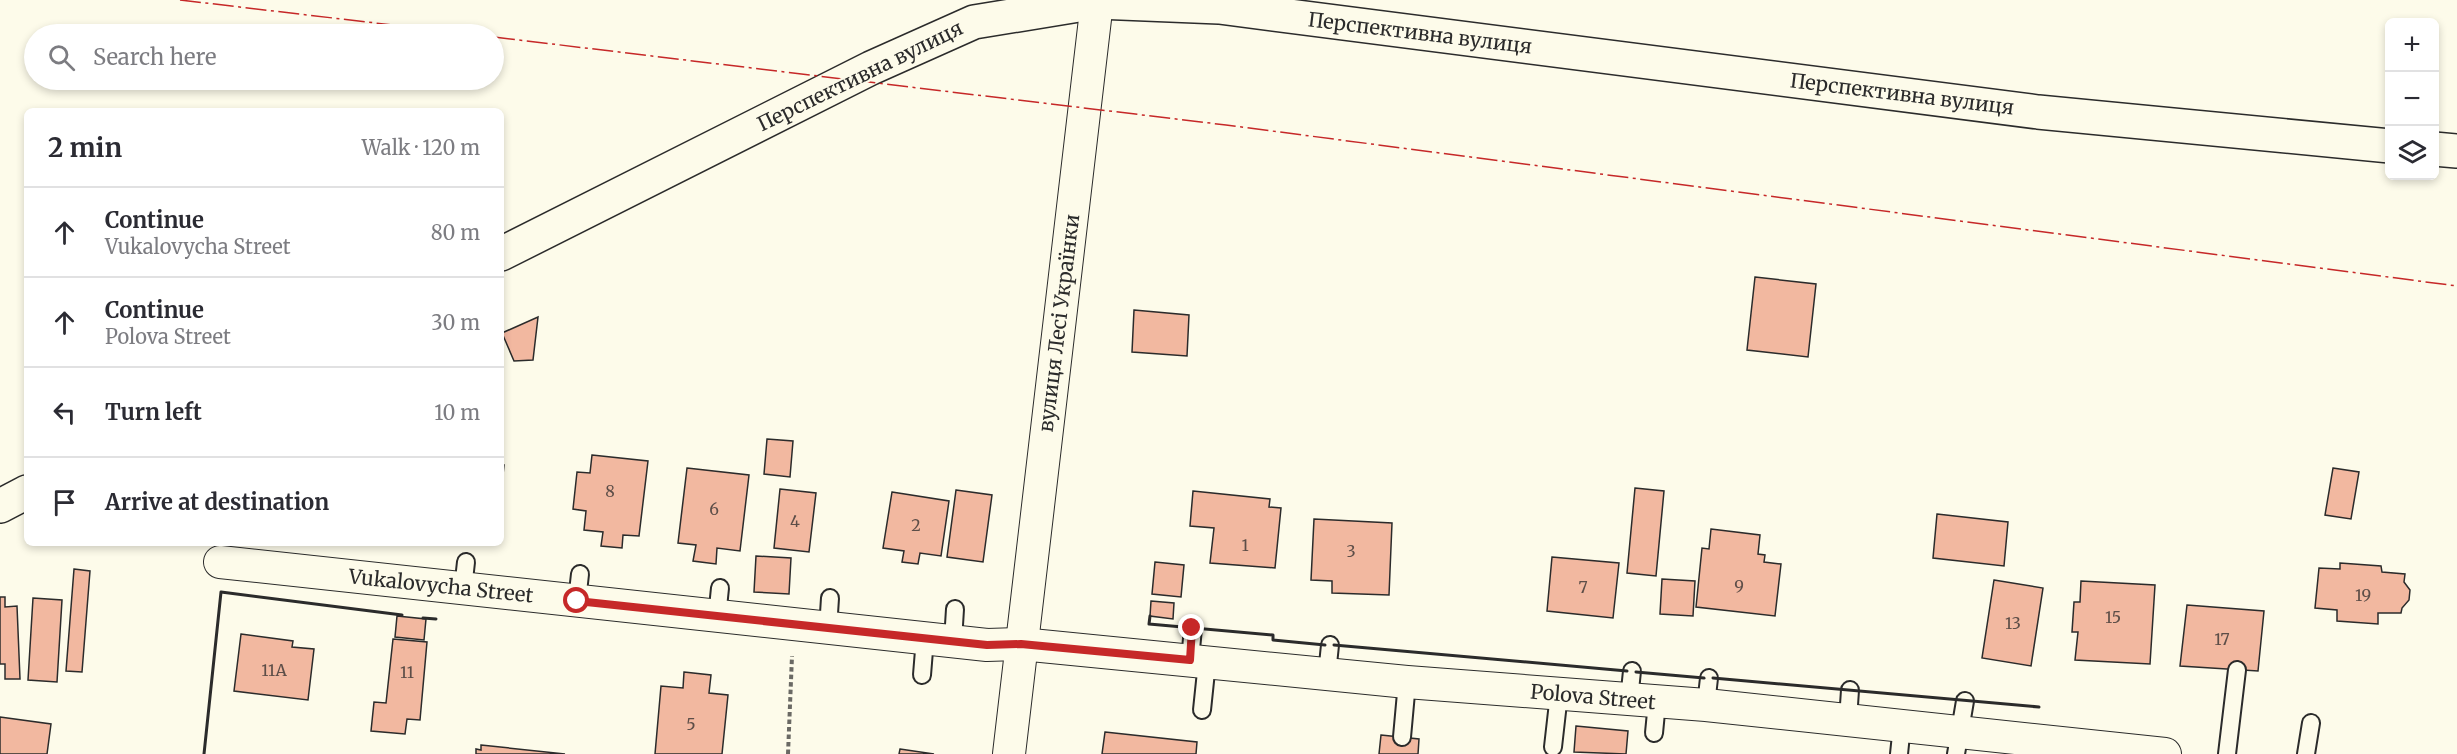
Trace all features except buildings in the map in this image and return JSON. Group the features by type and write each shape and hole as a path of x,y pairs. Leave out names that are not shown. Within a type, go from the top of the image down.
{"street":[{"name":"Перспективна вулиця","path":"504,252 871,68 974,22 1091,1 1219,7 2038,112 2385,146"},
{"name":"вулиця Лесі Українки","path":"1009,754 1091,1"},
{"path":"2439,149 2457,151"},
{"path":"0,506 24,494"},
{"name":"Vukalovycha Street","path":"220,562 465,575 719,603 793,626 987,645 1021,644"},
{"name":"Polova Street","path":"1021,644 1199,661 1328,659 1407,682 1559,694 1707,691 1849,705 1900,740 1961,729 2104,751 2165,754"}],"lane":[{"path":"828,629 830,598"},
{"path":"922,675 955,609"},
{"path":"1192,628 1199,661 1202,710"},
{"path":"2228,754 2237,670"},
{"path":"1401,737 1407,682"},
{"path":"1639,691 1654,733"},
{"path":"1553,747 1559,694"},
{"path":"2306,754 2311,723"}],"path":[{"path":"788,754 793,626"}],"wall":[{"path":"204,754 221,592 402,615"},
{"path":"1150,616 1149,624 1273,635 1273,640 1325,645"},
{"path":"423,618 436,619"},
{"path":"1334,645 1627,671"},
{"path":"1636,672 1704,678"},
{"path":"1713,678 2039,707"}],"power":[{"path":"180,0 384,24"},
{"path":"504,38 1226,125 2457,286"}],"route":[{"path":"577,601 793,626 987,645 1021,644 1190,660 1192,628"}]}
